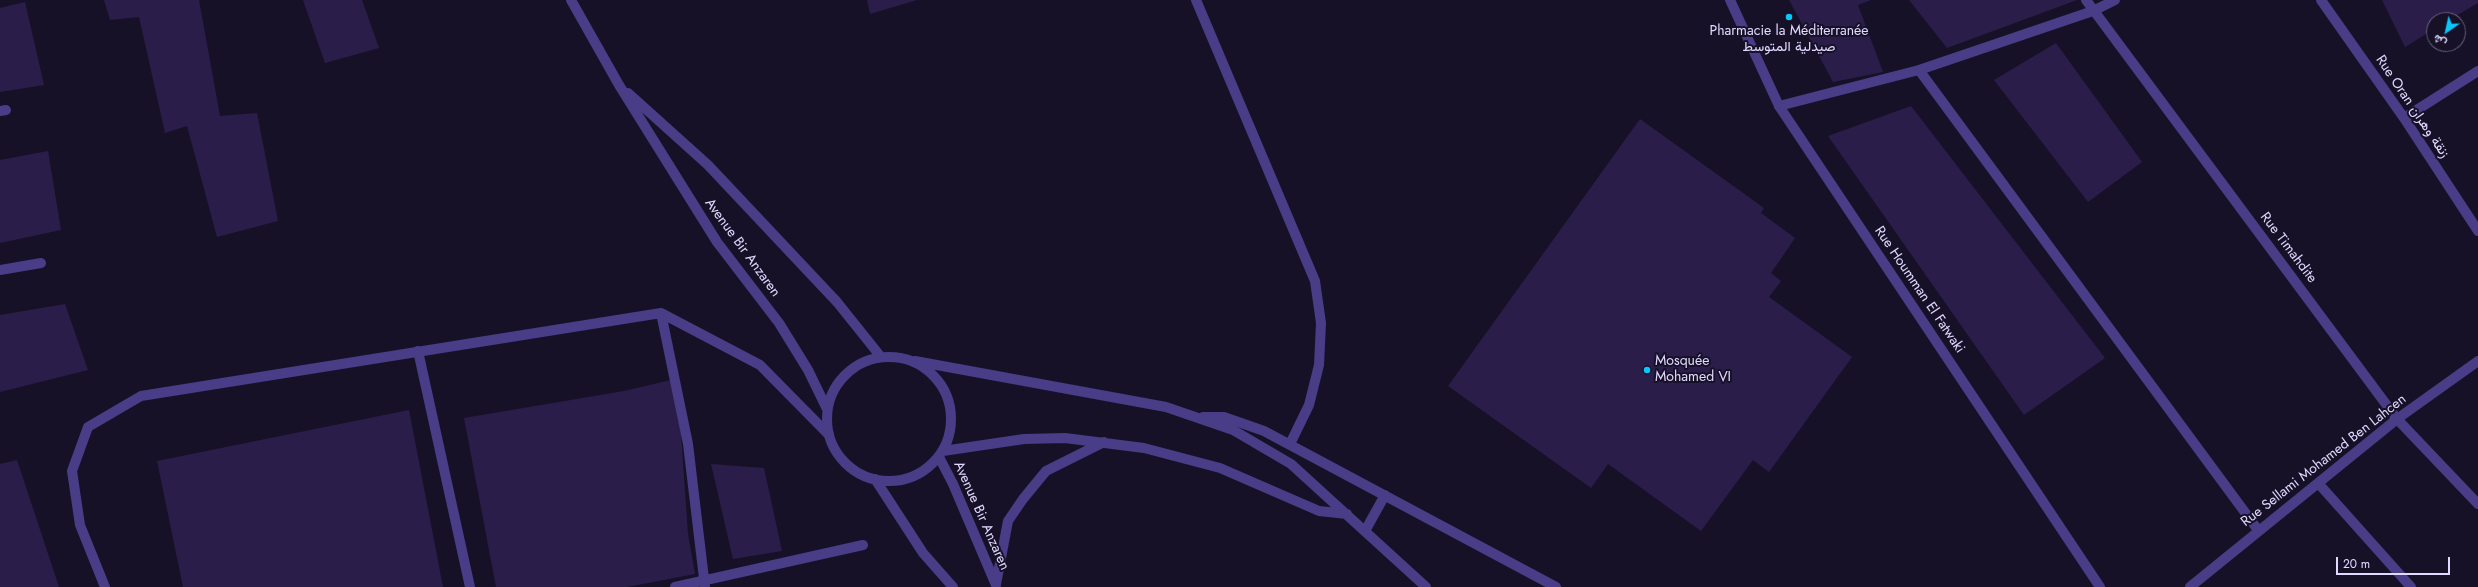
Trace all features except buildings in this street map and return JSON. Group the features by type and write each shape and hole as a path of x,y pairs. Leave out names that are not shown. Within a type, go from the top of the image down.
{"street":[{"name":"Avenue Bir Anzaren","path":"571,0 619,85 717,242 780,323 808,370 827,409"},
{"path":"1196,0 1300,242 1315,281 1321,323 1319,364 1309,405 1290,444"},
{"name":"Rue Houmman El Fatwaki","path":"1730,0 1780,106 2100,587"},
{"name":"Rue Timahdite","path":"2086,0 2397,419 2478,504"},
{"path":"1780,106 1919,70 2094,10 2115,0"},
{"name":"Rue Oran زنقة وهران","path":"2322,0 2404,118 2478,231"},
{"path":"1919,70 2258,530"},
{"path":"2404,118 2478,71"},
{"name":"Avenue Bir Anzaren","path":"619,85 708,165 837,302 881,356"},
{"path":"0,270 41,263"},
{"path":"105,587 80,525 72,471 88,427 141,396 661,312 760,365 829,436 836,451 846,464 859,474 874,479 889,481 917,475 941,454 952,426 950,400 936,377 915,361"},
{"path":"661,312 688,444 704,584"},
{"path":"418,351 470,587"},
{"path":"829,436 827,409 833,390 846,373 862,362 881,356 899,357 1166,407 1202,417 1233,430 1291,464 1426,587"},
{"name":"Rue Sellami Mohamed Ben Lahcen","path":"2190,587 2258,530 2397,419 2478,361"},
{"path":"1202,417 1224,417 1244,423 1290,444 1556,587"},
{"path":"941,454 1024,438 1065,438 1105,442 1183,456 1257,482 1305,506 1333,514 1347,514"},
{"path":"996,586 1008,521 1024,499 1046,471 1105,442"},
{"name":"Avenue Bir Anzaren","path":"941,454 996,586"},
{"path":"874,479 923,553 953,587"},
{"path":"2318,483 2411,587"},
{"path":"1365,532 1385,495"},
{"path":"675,587 704,584 863,545"}],"place":[{"name":"Pharmacie la Méditerranée صيدلية المتوسط","path":"1789,17"},
{"name":"Mosquée Mohamed VI","path":"1647,370"}]}
